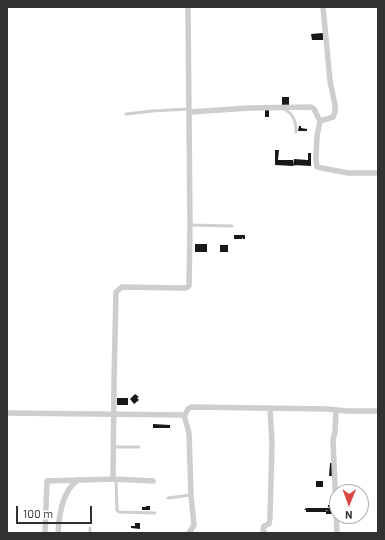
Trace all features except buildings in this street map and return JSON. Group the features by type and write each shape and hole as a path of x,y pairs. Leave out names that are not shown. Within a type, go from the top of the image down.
{"street":[{"path":"115,479 113,415 116,292 122,287 186,288 189,286 190,224 188,7"},
{"path":"320,121 333,117 335,112 330,81 323,7"},
{"path":"189,111 311,107 314,109 320,121 317,136 317,167 348,173 378,173"},
{"path":"7,413 113,415 186,412 191,407 378,411"},
{"path":"265,533 263,530 264,526 269,524 270,518 272,443 270,408"},
{"path":"336,410 333,440 337,533"},
{"path":"186,412 189,433 191,496 194,526 189,533"},
{"path":"45,533 47,481 115,479 153,480"},
{"path":"58,533 62,504 73,483 79,480"}],"lane":[{"path":"280,108 284,109 293,116 296,123 296,132"},
{"path":"126,114 152,111 189,111"},
{"path":"190,224 232,226"},
{"path":"113,447 139,447"},
{"path":"115,479 118,512 155,513"},
{"path":"168,498 191,496"},
{"path":"90,528 90,533"}]}
